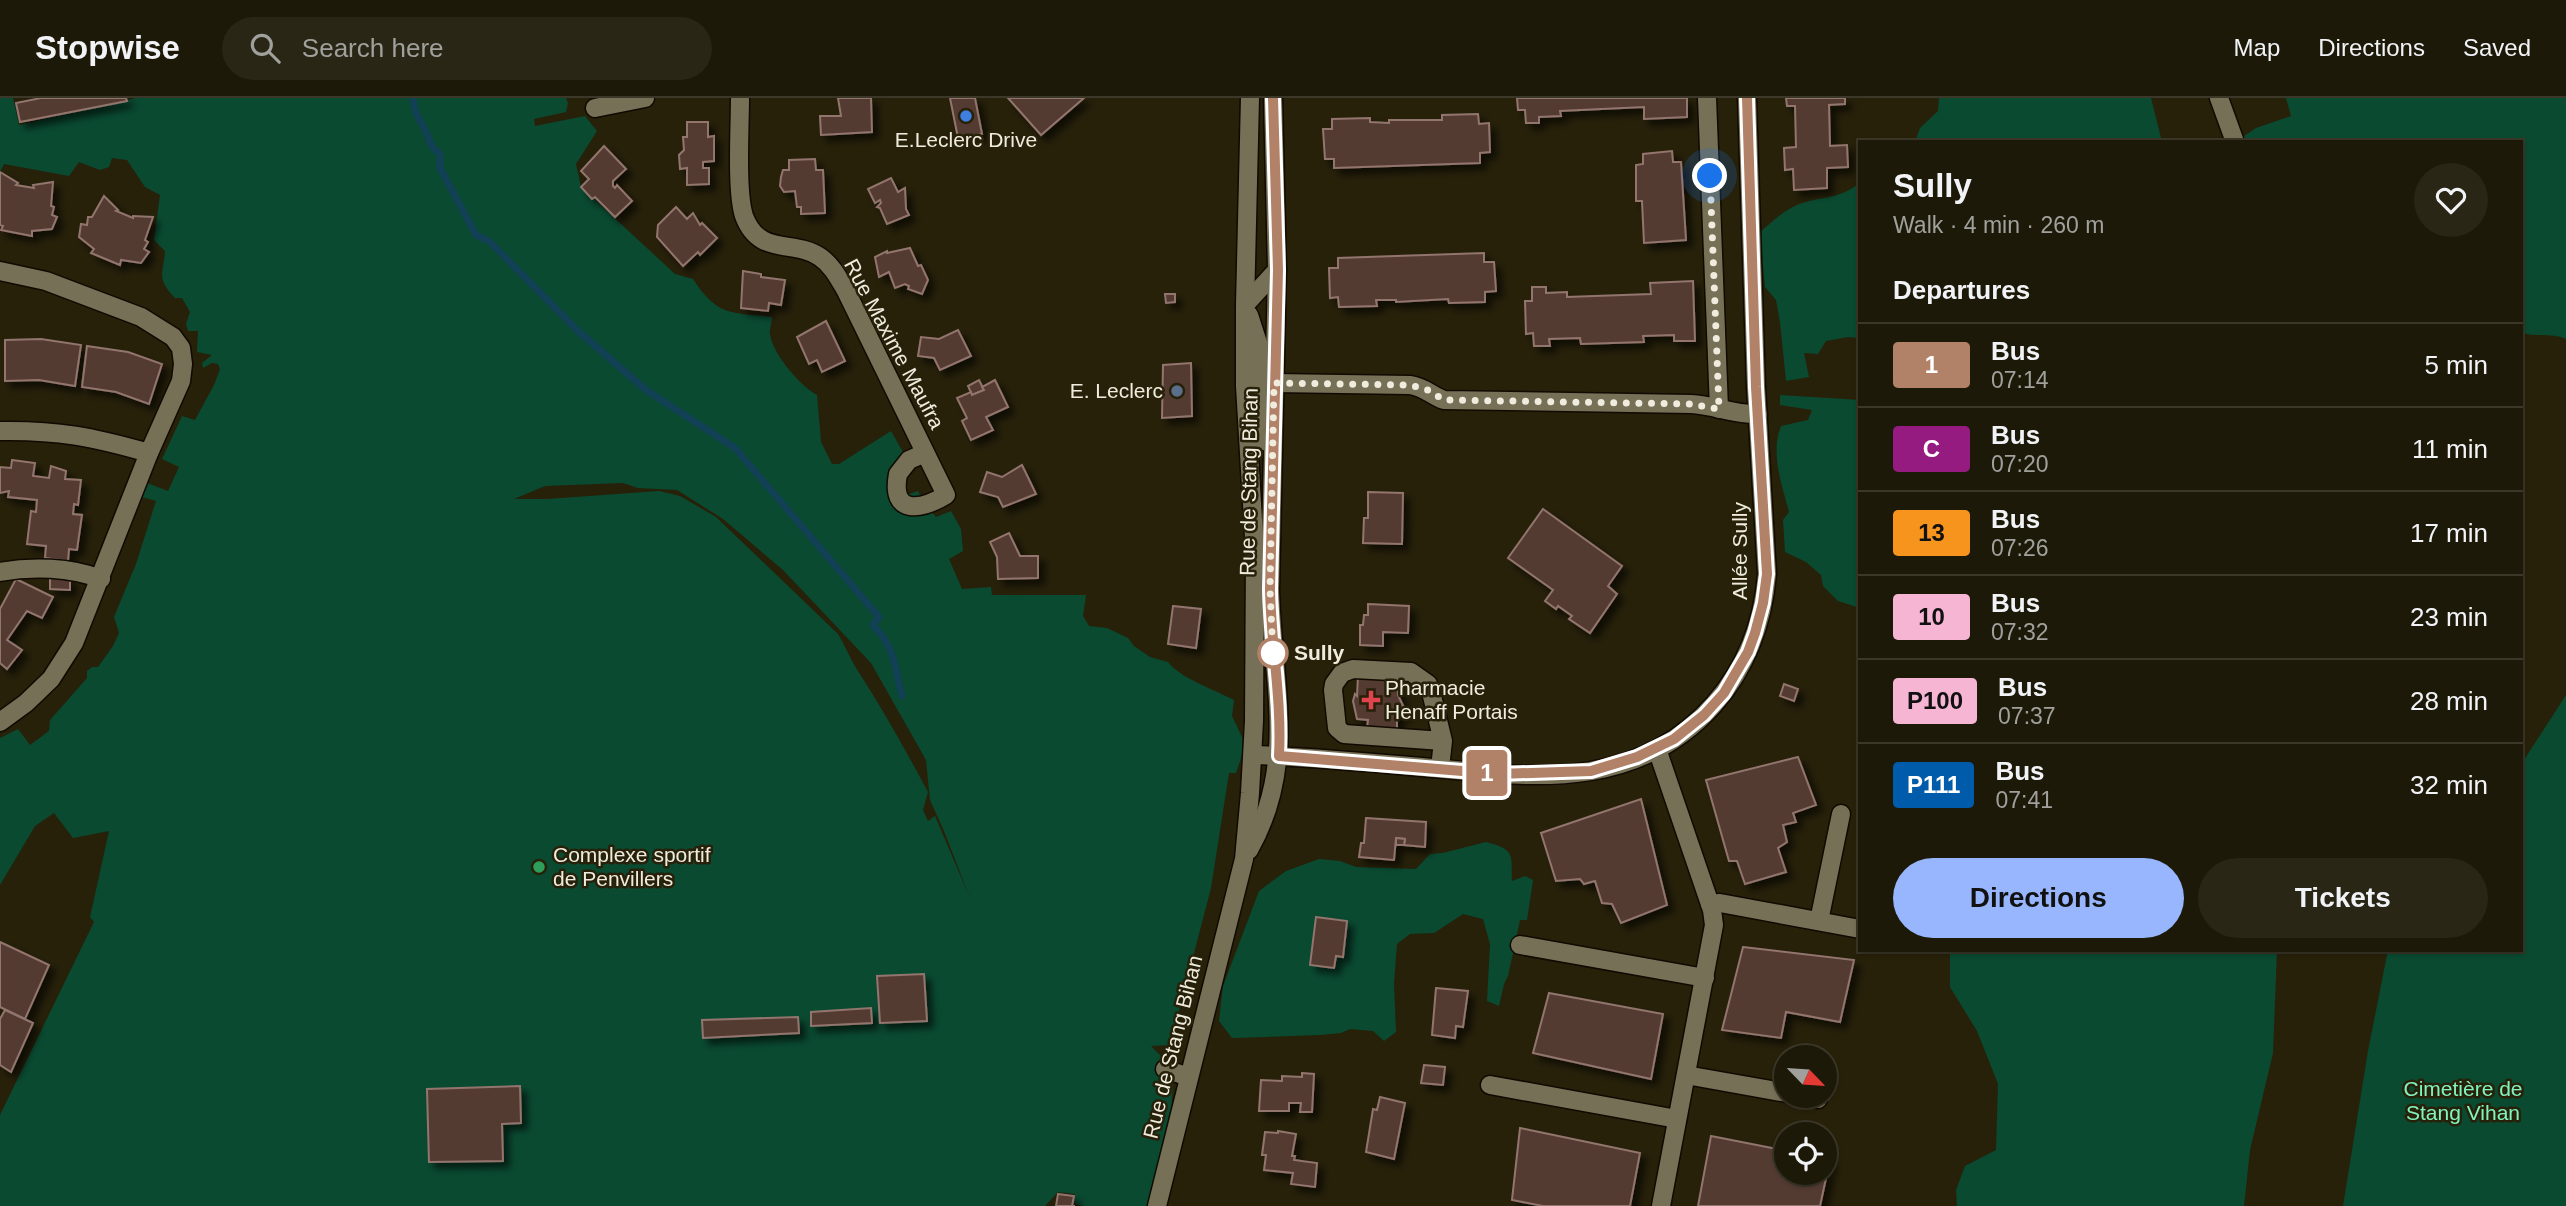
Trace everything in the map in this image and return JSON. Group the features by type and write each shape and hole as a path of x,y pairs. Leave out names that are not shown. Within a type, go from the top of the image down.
{"street":[{"path":"595,108 645,98"},
{"name":"Rue Maxime Maufra","path":"740,98 742,202 748,224 758,237 771,244 822,258 837,275 925,453"},
{"name":"Rue de Stang Bihan","path":"1244,859 1267,810 1276,777 1266,755 1264,698 1261,681 1254,667 1255,554 1245,386 1250,98"},
{"name":"Rue de Stang Bihan","path":"1157,1206 1279,708 1271,632 1278,270 1273,98"},
{"path":"1707,98 1719,409"},
{"name":"Allée Sully","path":"1266,755 1510,774 1571,773 1606,767 1657,749 1691,727 1724,693 1748,652 1760,617 1767,565 1758,414 1747,98"},
{"path":"2219,98 2234,140"},
{"path":"1272,487 1261,461 1258,343 1245,305 1278,270"},
{"path":"0,271 46,281 141,317 173,337 181,348 182,374 74,643 60,667 26,704 0,722"},
{"path":"1274,383 1410,385 1428,390 1444,400 1691,404 1739,414 1758,414"},
{"path":"0,431 36,430 76,434 149,453"},
{"path":"0,572 44,569 80,572 100,579"},
{"path":"1440,768 1443,741 1427,684 1411,672 1353,669 1342,673 1334,684 1335,720 1337,728 1344,734 1443,741"},
{"path":"1657,749 1710,904 1714,925 1661,1206"},
{"path":"1819,921 1840,814"},
{"path":"1710,904 1720,903 1858,929"},
{"path":"1520,945 1705,978"},
{"path":"1165,1069 1189,1077"},
{"path":"1686,1075 1774,1091"},
{"path":"1490,1085 1678,1119"}],"green space":[{"path":"0,98 13,98 19,125 136,98 566,98 566,112 534,119 535,126 585,116 597,131 576,164 581,187 675,274 693,279 718,306 735,313 772,317 770,334 781,359 795,377 817,395 821,442 832,464 839,464 891,431 904,454 888,475 887,486 891,501 918,491 924,504 936,517 951,511 961,529 963,551 949,559 962,589 991,587 992,595 1086,595 1083,616 1089,626 1107,628 1128,638 1134,646 1150,657 1168,662 1189,678 1234,700 1232,716 1243,739 1242,755 1236,773 1229,773 1211,888 1170,1045 1151,1046 1166,1061 1163,1080 1173,1085 1170,1124 1151,1206 1084,1206 1074,1204 1075,1194 1058,1192 1045,1206 0,1206 0,1115 94,922 90,917 109,831 73,838 54,813 35,826 0,885 0,738 18,729 30,745 49,731 50,720 87,678 87,671 98,667 113,646 119,633 114,617 136,564 156,501 142,497 147,483 168,491 179,467 162,459 182,416 195,420 220,369 218,364 212,363 203,368 202,363 212,355 197,352 198,331 188,331 186,324 190,312 182,298 175,298 165,285 162,271 165,251 154,240 160,195 145,187 127,160 112,158 109,167 100,170 79,162 69,176 4,164 0,172","holes":["623,483 638,488 677,490 723,519 783,570 871,663 926,760 930,800 970,898 935,816 928,821 923,810 928,792 838,634 716,517 680,496 659,491 514,499 545,486"]},
{"path":"1939,98 2151,98 2162,140 1916,140 1920,128 1938,111"},
{"path":"2286,98 2566,98 2566,339 2523,333 2523,140 2238,140 2256,128 2291,116"},
{"path":"1858,184 1858,338 1826,341 1818,354 1804,353 1809,377 1786,381 1776,300 1765,287 1760,232 1792,207 1851,189"},
{"path":"1780,395 1858,400 1858,607 1838,601 1823,586 1821,575 1806,562 1785,552 1783,520 1789,512 1778,469 1778,436 1781,426 1808,420 1812,410 1780,405"},
{"name":"Cimetière de Stang Vihan","path":"2566,695 2566,1206 2343,1206 2368,1051 2388,952 2523,952 2523,761"},
{"path":"1486,842 1503,848 1510,854 1512,881 1525,876 1533,880 1527,920 1520,920 1499,1006 1487,1001 1490,944 1483,919 1463,914 1434,933 1410,934 1397,944 1394,984 1396,1032 1384,1041 1373,1031 1350,1029 1341,1033 1320,1035 1232,1038 1219,1021 1223,986 1259,891 1286,871 1319,859 1340,861 1356,867 1416,869 1430,854"},
{"path":"1950,952 2277,952 2273,1053 2250,1150 2244,1206 1957,1206 1956,1190 1965,1166 1996,1150 1998,1084 1977,1031 1950,987"}],"building":[{"path":"41,98 126,98 127,101 20,122 16,103"},
{"path":"838,98 871,98 872,132 821,135 820,116 841,116"},
{"name":"E.Leclerc Drive","path":"950,98 975,98 982,134 958,138"},
{"path":"1008,98 1084,98 1041,135"},
{"path":"1517,98 1687,98 1687,117 1644,119 1644,107 1560,111 1561,116 1539,117 1539,123 1526,123 1525,110 1518,110"},
{"path":"1786,98 1845,98 1845,104 1829,105 1830,146 1847,145 1848,167 1827,168 1827,188 1794,190 1793,169 1785,170 1784,148 1796,147 1795,106 1787,106"},
{"path":"1478,114 1479,124 1489,123 1490,152 1480,153 1480,163 1334,168 1334,159 1325,159 1323,129 1332,129 1332,119 1370,118 1370,122 1389,123 1389,120 1442,120 1442,115"},
{"path":"687,122 708,122 708,137 714,136 714,161 703,162 703,168 709,168 709,184 687,185 687,168 680,169 679,155 684,150 683,137 687,137"},
{"path":"604,146 626,169 613,181 613,186 615,188 617,185 632,201 615,217 581,187 589,179 581,171"},
{"path":"1672,151 1673,162 1681,162 1686,240 1644,243 1642,201 1636,201 1636,165 1643,164 1643,154"},
{"path":"815,159 816,170 823,170 825,213 801,214 801,207 797,207 795,191 784,192 780,186 781,177 783,170 789,170 789,160"},
{"path":"0,172 18,183 16,185 34,188 33,185 53,182 52,215 57,217 52,229 32,231 32,236 1,230"},
{"path":"891,178 898,192 905,188 909,215 887,224 877,207 881,203 880,200 875,203 868,189"},
{"path":"104,196 118,210 116,211 133,218 153,217 145,240 148,242 144,249 149,252 141,263 121,260 120,265 91,253 94,249 79,237 81,224 87,225 88,217 92,217"},
{"path":"676,207 687,219 693,213 700,225 702,223 717,238 700,255 698,252 683,266 657,237 658,225"},
{"path":"910,248 928,280 922,294 908,289 909,286 905,284 895,288 889,272 879,277 875,257 887,251"},
{"path":"1484,253 1484,262 1494,262 1496,291 1485,292 1485,302 1449,303 1448,299 1396,302 1376,300 1377,306 1339,307 1338,297 1330,298 1329,268 1338,268 1338,258"},
{"path":"743,271 785,280 781,305 769,303 768,311 741,308"},
{"path":"1693,281 1695,341 1674,341 1674,335 1643,336 1644,342 1581,344 1580,338 1549,339 1550,346 1534,346 1533,333 1526,334 1525,301 1532,301 1532,287 1546,287 1546,293 1567,292 1567,297 1651,294 1650,283"},
{"path":"1165,294 1175,294 1175,302 1166,303"},
{"path":"826,321 845,361 822,372 817,360 809,364 797,337"},
{"path":"958,330 971,356 940,370 934,358 918,356 921,337 939,339"},
{"path":"41,339 81,345 75,386 39,380 5,381 5,340"},
{"path":"87,346 128,352 162,364 149,404 116,392 82,387"},
{"name":"E. Leclerc","path":"1191,363 1192,416 1162,418 1163,365"},
{"path":"979,380 984,390 972,395 968,386"},
{"path":"995,380 1008,407 986,417 993,430 971,440 962,421 967,418 957,398 984,390 982,387"},
{"path":"12,460 35,463 33,476 49,478 51,466 66,471 65,479 81,480 78,505 74,504 73,514 82,515 77,550 69,549 68,561 45,558 46,546 27,544 31,511 36,512 37,500 8,497 9,491 0,493 0,467 11,468"},
{"path":"1022,465 1036,494 1003,507 998,497 980,492 987,472 1002,477"},
{"path":"1368,492 1403,493 1402,544 1363,543 1364,518 1368,518"},
{"path":"1543,509 1622,566 1608,586 1617,594 1590,633 1569,619 1572,616 1558,606 1556,609 1545,601 1553,590 1508,558"},
{"path":"1009,533 1020,556 1038,556 1038,578 998,579 997,557 990,542"},
{"path":"50,576 70,578 70,590 50,589"},
{"path":"16,579 53,597 42,618 27,611 7,640 22,650 7,669 0,663 0,609"},
{"path":"1368,604 1409,606 1408,633 1383,632 1383,646 1360,645 1360,625 1363,625 1364,615 1368,615"},
{"path":"1173,606 1201,609 1196,648 1168,644"},
{"path":"1358,676 1399,677 1398,695 1406,712 1397,716 1397,731 1367,728 1368,720 1357,719 1353,701 1355,694 1357,696"},
{"path":"1784,684 1798,689 1794,701 1780,696"},
{"path":"1798,757 1816,805 1793,813 1796,822 1783,825 1787,842 1778,848 1786,872 1745,884 1737,861 1729,861 1706,780"},
{"path":"1641,799 1667,905 1621,923 1612,904 1602,903 1595,881 1584,884 1580,879 1556,881 1541,833"},
{"path":"1366,818 1426,822 1425,847 1404,845 1405,839 1396,838 1394,860 1359,857 1361,843 1364,843"},
{"path":"1396,838 1405,839 1404,845 1396,845"},
{"path":"1316,917 1347,921 1343,957 1336,956 1334,968 1310,965"},
{"path":"0,942 49,965 25,1019 0,1007"},
{"path":"1743,947 1854,960 1840,1022 1786,1012 1781,1038 1722,1030"},
{"path":"924,974 927,1021 880,1023 877,976"},
{"path":"1436,988 1468,991 1463,1027 1456,1026 1455,1038 1432,1035"},
{"path":"1549,993 1663,1014 1651,1079 1533,1053"},
{"path":"871,1008 872,1023 811,1026 811,1012"},
{"path":"5,1010 33,1023 11,1072 0,1065 0,1019"},
{"path":"798,1017 799,1033 703,1038 702,1020"},
{"path":"1424,1065 1445,1067 1443,1085 1421,1083"},
{"path":"1302,1073 1314,1074 1312,1112 1300,1112 1301,1103 1289,1103 1289,1111 1259,1111 1261,1080 1282,1081 1282,1076 1302,1077"},
{"path":"520,1086 521,1123 502,1124 503,1161 429,1162 427,1089"},
{"path":"1380,1097 1405,1103 1394,1159 1366,1152 1373,1109 1377,1110"},
{"path":"1520,1128 1640,1153 1630,1206 1543,1206 1512,1200"},
{"path":"1265,1132 1296,1134 1292,1156 1295,1156 1294,1160 1317,1163 1315,1187 1291,1184 1293,1173 1264,1170 1266,1155 1262,1155"},
{"path":"1711,1136 1774,1148 1774,1185 1825,1185 1820,1206 1698,1206"},
{"path":"1058,1194 1074,1196 1072,1206 1056,1206"}],"waterway":[{"path":"413,98 430,143 440,154 440,168 476,235 489,241 577,330 646,390 735,448 879,617 873,625 890,650 902,696"}],"bus line":[{"name":"1","path":"1273,98 1278,270 1270,589 1271,632 1280,724 1279,756 1521,775 1591,771 1657,749 1674,739 1691,727 1724,693 1739,670 1755,633 1767,574 1756,387 1747,98"}],"place":[{"name":"E.Leclerc Drive","path":"966,116"},
{"name":"E. Leclerc","path":"1177,391"},
{"name":"Sully","path":"1273,653"},
{"name":"Pharmacie Henaff Portais","path":"1371,700"},
{"name":"Complexe sportif de Penvillers","path":"539,867"}],"route":[{"path":"1273,653 1270,589 1274,383 1410,385 1419,386 1444,400 1691,404 1719,409 1710,176"}]}
